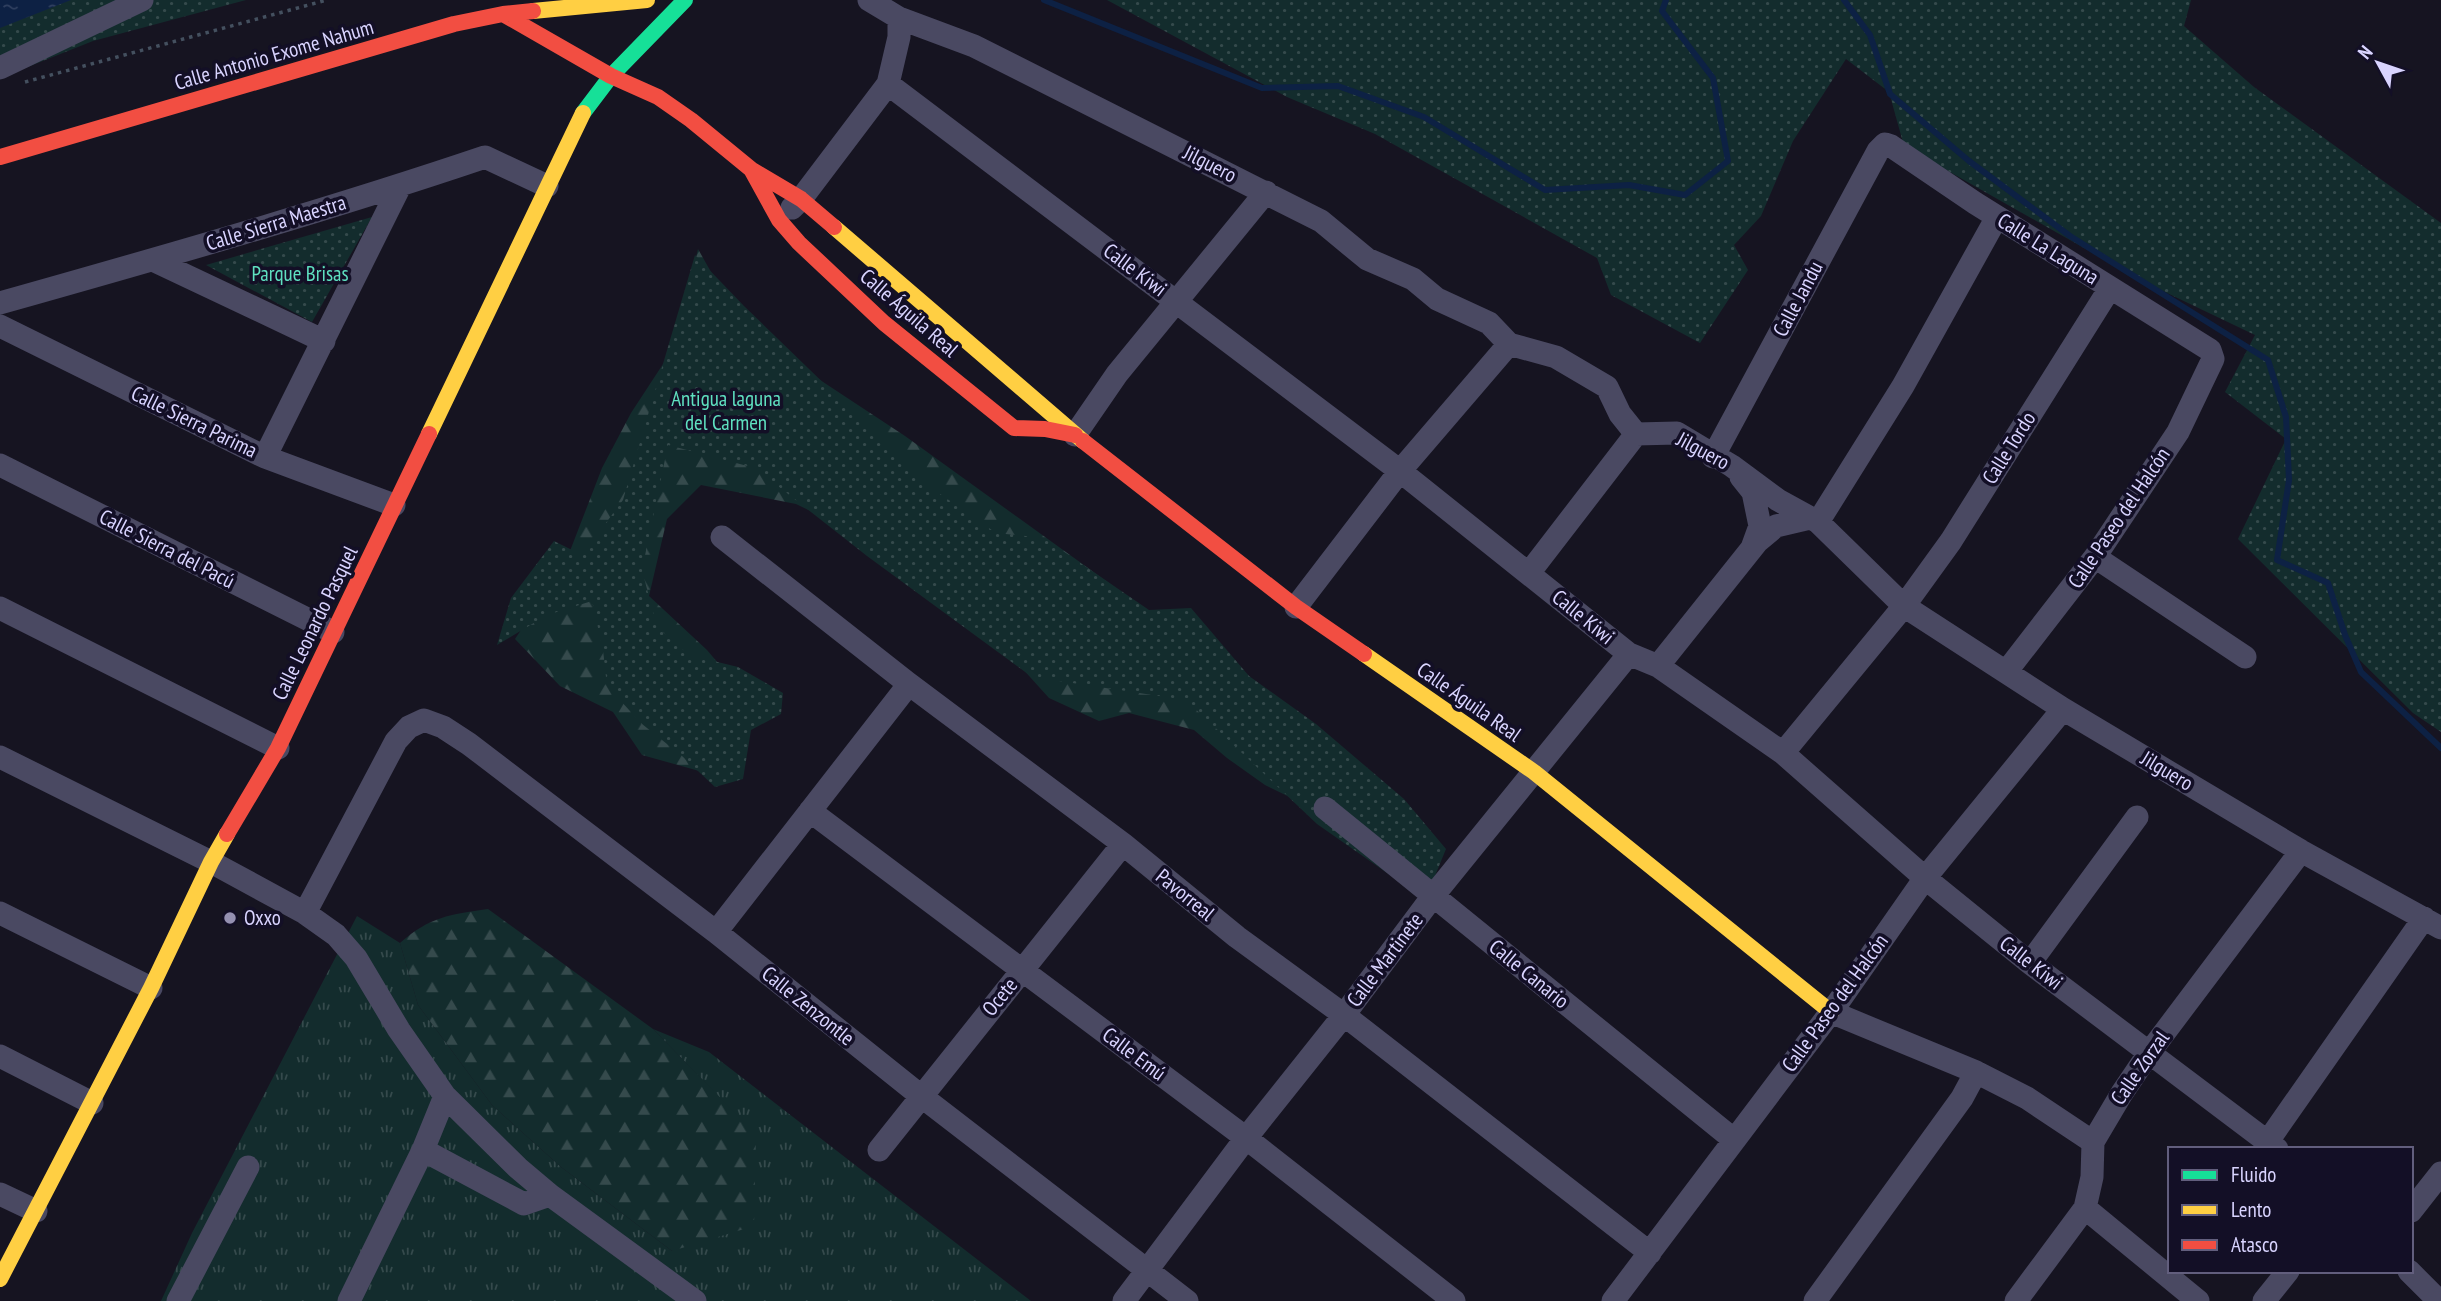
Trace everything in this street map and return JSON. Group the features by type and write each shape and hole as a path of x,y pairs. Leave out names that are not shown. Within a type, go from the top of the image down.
{"street":[{"path":"7,77 142,0"},
{"name":"Calle Antonio Exome Nahum","path":"0,157 454,23 503,14 647,0"},
{"name":"Calle Leonardo Pasquel","path":"0,1279 152,988 211,862 278,748 580,118 611,76 685,0"},
{"name":"Jilguero","path":"869,0 899,18 974,46 1266,192 1321,221 1367,259 1413,279 1437,299 1489,323 1509,344 1556,357 1607,387 1620,414 1636,434 1677,433 1723,461 1778,500 1814,520 1904,606 2063,709 2301,851 2433,923"},
{"name":"Calle Águila Real","path":"503,14 611,76 658,97 752,170 801,199 1075,436 1296,607 1534,772 1831,1012"},
{"path":"779,220 801,199 888,84 898,37 899,18"},
{"name":"Calle Kiwi","path":"888,84 1400,471 1629,654 1658,666 1783,753 1925,878 2030,963 2273,1145"},
{"name":"Calle La Laguna","path":"1885,144 2212,353"},
{"name":"Calle Jandu","path":"1723,461 1878,151 1885,144"},
{"name":"Calle Sierra Maestra","path":"0,303 400,186 485,157 547,186"},
{"name":"Calle Águila Real","path":"752,170 779,220 799,243 884,323 1014,428 1045,429 1075,436"},
{"path":"265,457 400,186"},
{"path":"1075,436 1116,374 1266,192"},
{"path":"1658,666 1751,550 1776,526 1814,520 1903,386 1997,217"},
{"path":"153,260 324,341"},
{"name":"Calle Tordo","path":"1783,753 1904,606 1951,541 2110,288"},
{"name":"Calle Sierra Parima","path":"0,326 265,457 394,505"},
{"path":"1296,607 1400,471 1509,344"},
{"name":"Calle Paseo del Halcón","path":"2006,672 2095,557 2178,432 2213,359 2212,353"},
{"path":"1529,573 1636,434"},
{"path":"1723,461 1753,492 1760,526 1751,550"},
{"name":"Calle Sierra del Pacú","path":"0,465 333,632"},
{"name":"Pavorreal","path":"722,537 909,684 1123,844 1237,937 1344,1015 1650,1253"},
{"path":"2095,557 2245,657"},
{"path":"0,608 278,748"},
{"name":"Calle Martinete","path":"1124,1301 1433,895 1629,654"},
{"path":"716,932 909,684"},
{"name":"Calle Paseo del Halcón","path":"1613,1301 1831,1012 1925,878 2063,709"},
{"name":"Calle Zenzontle","path":"305,913 396,741 408,727 424,720 443,727 716,932 921,1096 1187,1301"},
{"path":"0,757 211,862 305,913 336,935 356,958 399,1030 445,1096 518,1168 550,1195 695,1301"},
{"name":"Calle Canario","path":"1325,808 1733,1139"},
{"name":"Calle Emú","path":"810,811 1246,1138 1454,1301"},
{"path":"2030,963 2137,817"},
{"name":"Ocete","path":"878,1150 1123,844"},
{"name":"Calle Zorzal","path":"2016,1301 2085,1208 2092,1177 2093,1142 2122,1093 2301,851"},
{"path":"0,913 152,988"},
{"path":"2273,1145 2433,923"},
{"path":"1831,1012 1976,1072 2027,1098 2093,1142"},
{"path":"0,1056 92,1103"},
{"path":"1815,1301 1962,1098 1976,1072"},
{"path":"349,1301 423,1150 445,1096"},
{"path":"423,1150 524,1204 550,1195"},
{"path":"178,1301 248,1167"},
{"path":"2413,1208 2441,1173"},
{"path":"0,1194 36,1212"},
{"path":"2085,1208 2198,1301"},
{"path":"2264,1301 2286,1273"},
{"path":"2411,1273 2439,1301"}],"path":[{"path":"7,77 327,0"}],"green space":[{"path":"0,0 246,0 93,41 0,78"},
{"path":"1107,0 2191,0 2184,26 2254,87 2441,223 2441,732 2413,713 2238,539 2286,439 2225,392 2255,335 2144,282 1904,146 1889,92 1846,59 1793,141 1761,216 1734,245 1748,270 1700,343 1611,295 1597,258 1375,134 1287,97"},
{"name":"Parque Brisas","path":"372,217 312,322 206,265"},
{"name":"Antigua laguna del Carmen","path":"698,249 728,302 773,349 905,436 1178,633 1304,804 1265,785 1194,730 1129,713 1099,721 1049,698 993,636 889,549 796,504 701,485 667,519 649,596 707,650 735,683 710,774 642,755 613,712 560,686 515,639 565,564 602,468 631,413 665,361 685,303"},
{"name":"Antigua laguna del Carmen","path":"695,255 933,489 996,533 1044,538 1149,610 1191,608 1249,676 1316,724 1404,799 1446,849 1432,883 1387,873 1317,824 1186,700 1032,677 867,556 755,468 668,445 642,570 657,627 689,655 738,667 783,693 781,714 751,730 743,779 715,787 642,724 607,686 603,650 592,601 547,615 497,645 511,598 554,541 582,555 623,500"},
{"path":"488,909 653,1029 756,1134 754,1226 672,1251 561,1167 492,1105 418,1005 400,943 421,927 441,918"},
{"path":"357,916 400,943 418,1005 492,1105 561,1167 672,1251 756,1135 653,1029 709,1052 1031,1301 161,1301 192,1233"}],"water":[{"path":"0,0 71,0 0,28"}],"waterway":[{"path":"1044,0 1262,88 1338,86 1424,117 1545,190 1629,185 1685,195 1728,161 1713,78 1662,11 1666,0"},
{"path":"1844,0 1870,35 1890,94 1969,161 2070,236 2268,360 2286,417 2289,480 2277,560 2328,583 2345,635 2361,672 2441,748"}],"traffic: fast":[{"path":"583,113 611,76 685,0"}],"traffic: slow":[{"path":"533,11 647,0"},
{"path":"429,434 583,113"},
{"path":"834,227 1083,441"},
{"path":"1364,654 1534,772 1831,1012"},
{"path":"0,1279 151,988 227,834"}],"traffic: jam":[{"path":"0,157 454,24 533,11"},
{"path":"503,14 611,76 658,97 752,170 801,199 834,227"},
{"path":"752,171 779,220 799,243 884,323 1014,428 1045,429 1075,435"},
{"path":"227,834 278,748 429,434"},
{"path":"1083,441 1296,607 1364,654"}],"place":[{"name":"Oxxo","path":"230,918"}]}
